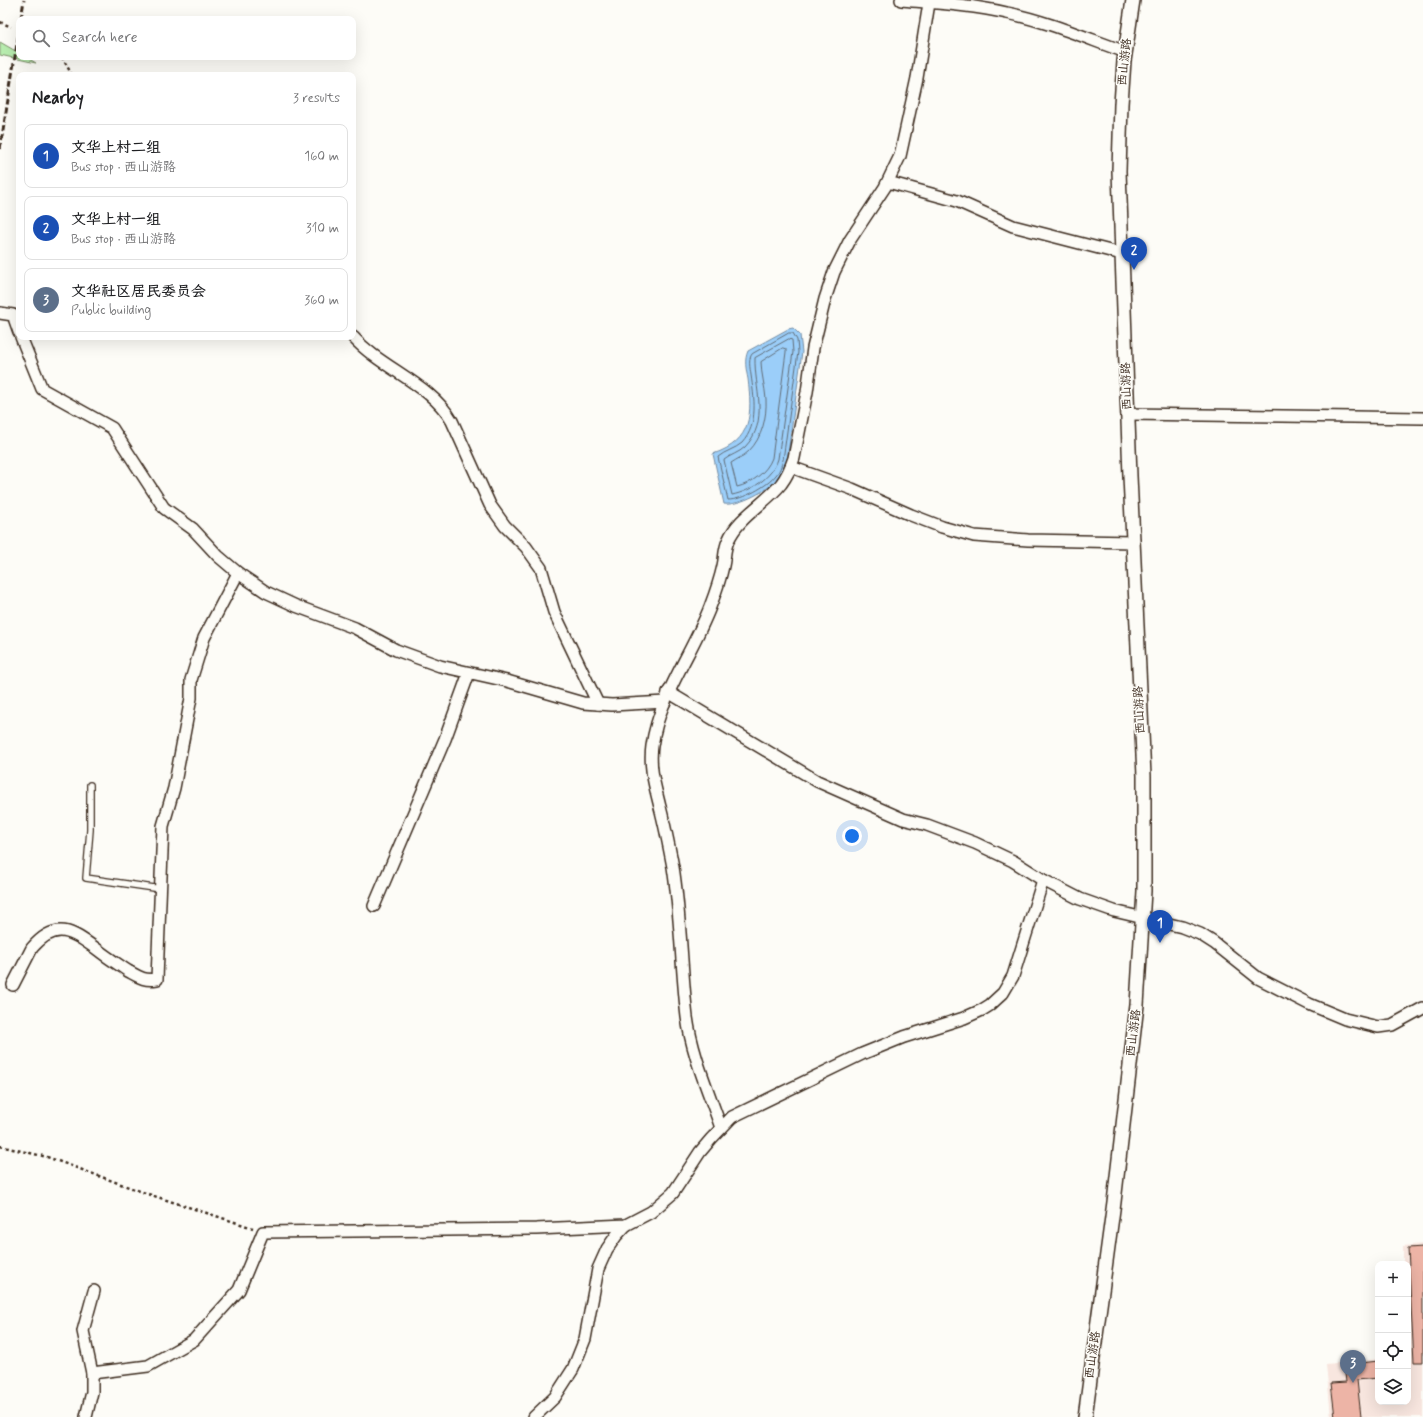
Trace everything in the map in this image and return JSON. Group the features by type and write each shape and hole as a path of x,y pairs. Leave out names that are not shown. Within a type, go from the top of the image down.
{"street":[{"path":"901,0 982,8 1022,16 1126,52"},
{"name":"西山游路","path":"1085,1417 1114,1202 1135,1021 1143,917 1145,834 1144,776 1133,542 1119,177 1120,137 1126,52 1133,0"},
{"path":"721,1128 694,1047 688,1018 678,904 673,866 652,778 651,749 659,716 666,697 710,607 723,564 725,549 732,533 738,525 776,490 787,476 791,467 807,392 813,348 825,299 834,272 847,245 859,225 888,182 900,156 917,78 929,2"},
{"path":"888,182 957,201 1013,226 1122,254"},
{"path":"0,312 13,315 16,324"},
{"path":"22,340 42,389 112,428 164,508 193,528 218,556 238,573 266,592 296,606 355,628 396,650 440,666 469,674 507,681 583,703 612,705 666,697 817,781 903,819 945,831 975,843 1013,862 1068,893 1114,911 1182,927 1200,934 1214,942 1258,978 1309,1004 1345,1019 1378,1027 1392,1024 1423,1008"},
{"path":"356,340 409,379 441,405 447,412 490,505 505,526 526,547 541,568 554,612 598,704"},
{"path":"1128,414 1423,418"},
{"path":"791,467 852,489 942,527 974,536 1028,540 1133,542"},
{"path":"13,985 32,948 48,935 62,930 77,935 114,962 140,977 148,980 157,979 163,826 174,788 191,698 191,680 204,638 238,573"},
{"path":"374,906 445,739 469,674"},
{"path":"534,1417 555,1397 573,1369 585,1340 598,1269 607,1249 626,1225 651,1212 673,1193 700,1152 732,1118 862,1054 904,1037 964,1018 990,1005 1003,993 1013,976 1043,880"},
{"path":"92,1373 148,1366 194,1340 239,1290 263,1232 536,1229 626,1225"},
{"path":"86,1417 92,1392 92,1373 83,1330 94,1290"}],"lane":[{"path":"90,785 90,830 86,878 161,889"}],"path":[{"path":"0,22 11,27"},
{"path":"64,60 70,72"},
{"path":"0,1146 47,1157 148,1194 263,1232"}],"shaded area":[{"path":"1423,1244 1423,1417 1331,1417 1326,1364 1375,1359 1375,1405 1411,1405 1411,1261 1403,1261 1403,1246"}],"green space":[{"path":"0,42 16,51 16,59 0,55"},
{"path":"22,60 31,60 36,63"}],"water":[{"path":"793,328 800,335 802,352 785,468 774,483 761,492 745,500 724,504 713,454 736,442 743,434 747,424 750,403 746,365 748,351 788,329"}],"building":[{"path":"1423,1247 1423,1362 1414,1362 1411,1305 1411,1261 1409,1261 1408,1248"},
{"path":"1375,1361 1375,1378 1357,1380 1361,1417 1335,1417 1331,1383 1346,1382 1344,1365"}],"railway":[{"path":"21,16 24,0"},
{"path":"0,149 16,50"}],"place":[{"name":"文华上村一组","path":"1134,270"},
{"name":"文华上村二组","path":"1160,943"},
{"name":"文华社区居民委员会","path":"1353,1383"}]}
